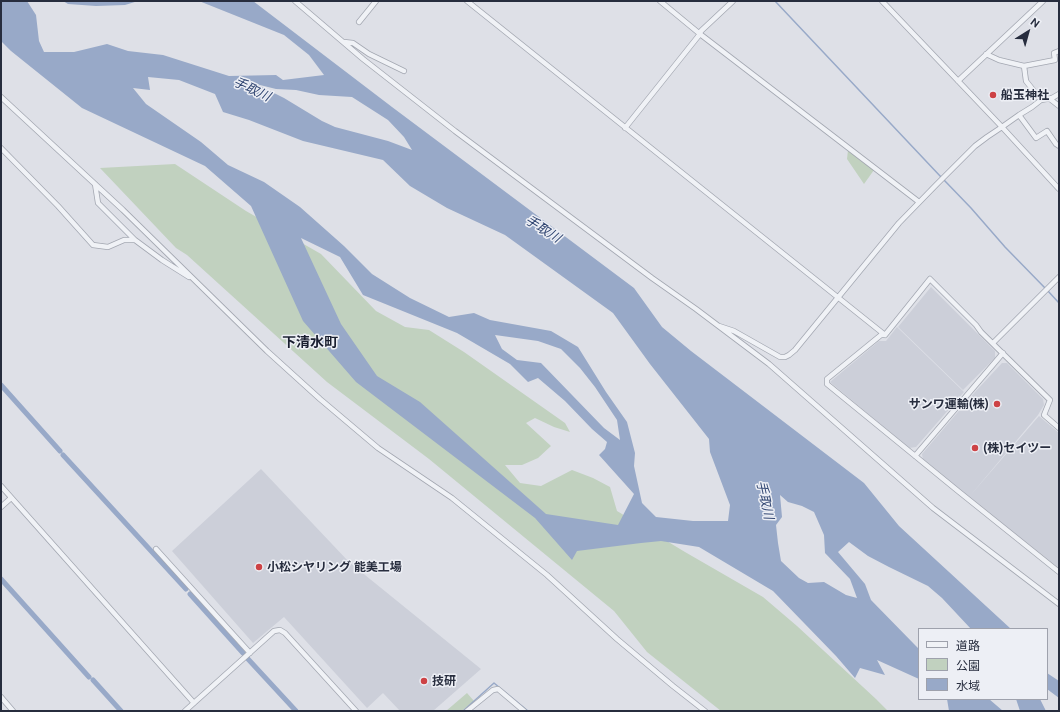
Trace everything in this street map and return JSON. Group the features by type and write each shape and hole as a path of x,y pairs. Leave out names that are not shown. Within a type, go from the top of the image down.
{"street":[{"path":"295,1 363,59 454,131 645,274 769,364 933,508 1059,604"},
{"path":"359,22 376,1"},
{"path":"467,1 885,335"},
{"path":"660,1 700,34 919,202"},
{"path":"625,128 701,31 733,1"},
{"path":"882,1 1059,189"},
{"path":"958,81 1043,1"},
{"path":"342,41 353,43 369,54 404,71"},
{"path":"986,54 999,60 1024,66 1054,60 1054,53 1059,51"},
{"path":"1024,66 1026,80 1041,100"},
{"path":"718,326 734,331 780,357 789,355 795,350 886,237 942,178 975,146 1041,100 1050,99 1059,94"},
{"path":"1,97 123,210 267,351 378,448 452,498 547,575 617,639 705,711"},
{"path":"1050,99 1059,106"},
{"path":"1019,114 1036,138 1047,131 1059,146"},
{"path":"1,148 94,245 108,248 124,240 135,240"},
{"path":"95,184 98,203 135,240 162,260 197,282"},
{"path":"993,343 1059,277"},
{"path":"1059,428 1044,415 1050,400 930,279 885,335 881,335 827,379 828,384 1059,572"},
{"path":"915,456 1003,353"},
{"path":"1,486 194,704"},
{"path":"1,507 11,498"},
{"path":"156,549 250,653"},
{"path":"186,711 274,631 280,630 285,633 356,711"},
{"path":"467,711 493,690 498,689 524,711"},
{"path":"1,697 14,711"}],"shaded area":[{"path":"931,287 995,351 995,358 963,390 898,327"},
{"path":"897,327 964,392 916,447 909,448 830,382 879,341 886,341"},
{"path":"1002,363 1007,363 1043,399 1044,405 1038,415 969,497 923,460 922,454"},
{"path":"1039,416 1059,433 1059,568 969,497"},
{"path":"261,469 349,562 481,669 433,711 400,711 383,693 367,708 284,617 253,643 172,551"}],"green space":[{"path":"848,150 874,170 864,184 847,159"},
{"path":"175,164 246,211 321,254 376,311 405,327 429,330 464,352 565,423 570,432 554,427 535,418 526,423 551,446 538,458 522,465 505,465 520,483 541,486 572,470 593,478 610,487 617,511 763,597 797,626 888,711 721,711 647,652 614,611 429,459 327,382 187,255 176,248 100,168"},
{"path":"467,693 474,701 462,711 446,711"}],"water":[{"name":"手取川","path":"1,1 27,1 36,15 39,41 44,52 74,52 107,44 128,51 163,55 229,76 276,75 283,80 324,75 309,55 284,35 199,1 253,1 634,288 662,327 691,351 864,483 899,526 1010,628 970,628 942,598 928,586 868,556 849,542 838,552 865,584 871,600 918,648 918,679 877,660 885,675 860,668 855,678 836,656 773,591 699,547 661,541 641,543 577,551 572,560 535,518 356,382 303,321 251,206 205,166 82,108 11,51 1,41","holes":["148,77 179,80 215,94 223,112 249,120 303,141 383,160 410,186 447,208 505,235 613,313 650,364 709,439 710,452 730,505 728,521 693,521 656,517 642,503 634,466 635,453 627,422 578,347 551,331 490,320 474,313 449,317 410,298 372,274 344,246 300,207 264,182 228,165 201,142 146,104 133,88 150,90","256,84 276,89 296,90 319,95 352,97 388,120 404,137 412,150 388,141 335,127","301,238 340,257 363,295 457,333 510,364 528,382 538,378 565,401 607,442 605,449 599,455 634,494 618,525 546,514 420,402 377,376 341,324","495,335 538,341 561,349 580,368 595,387 617,420 620,440 604,428 541,363 517,360 502,349","780,495 788,502 802,506 814,512 824,535 825,553 850,579 857,598 846,595 824,582 808,583 799,578 781,561 776,525 782,517"]},
{"path":"63,1 138,1 125,5 96,6 68,4"},
{"path":"1048,674 1059,681 1059,698 1048,690"},
{"path":"947,700 990,700 1003,711 949,711"},
{"path":"1016,700 1040,700 1046,711 1020,711"}],"waterway":[{"path":"775,1 941,177"},
{"path":"944,180 1005,247 1045,288"},
{"path":"1048,291 1059,303"},
{"path":"1,385 60,451"},
{"path":"63,455 186,589"},
{"path":"1,579 89,677"},
{"path":"190,594 243,653"},
{"path":"248,659 296,711"},
{"path":"93,680 121,711"},
{"path":"463,711 494,683 528,711"}],"place":[{"name":"船玉神社","path":"993,95"},
{"name":"サンワ運輸(株)","path":"997,404"},
{"name":"(株)セイツー","path":"975,448"},
{"name":"小松シヤリング 能美工場","path":"259,567"},
{"name":"技研","path":"424,681"}],"district":[{"name":"下清水町","path":"310,342"}]}
